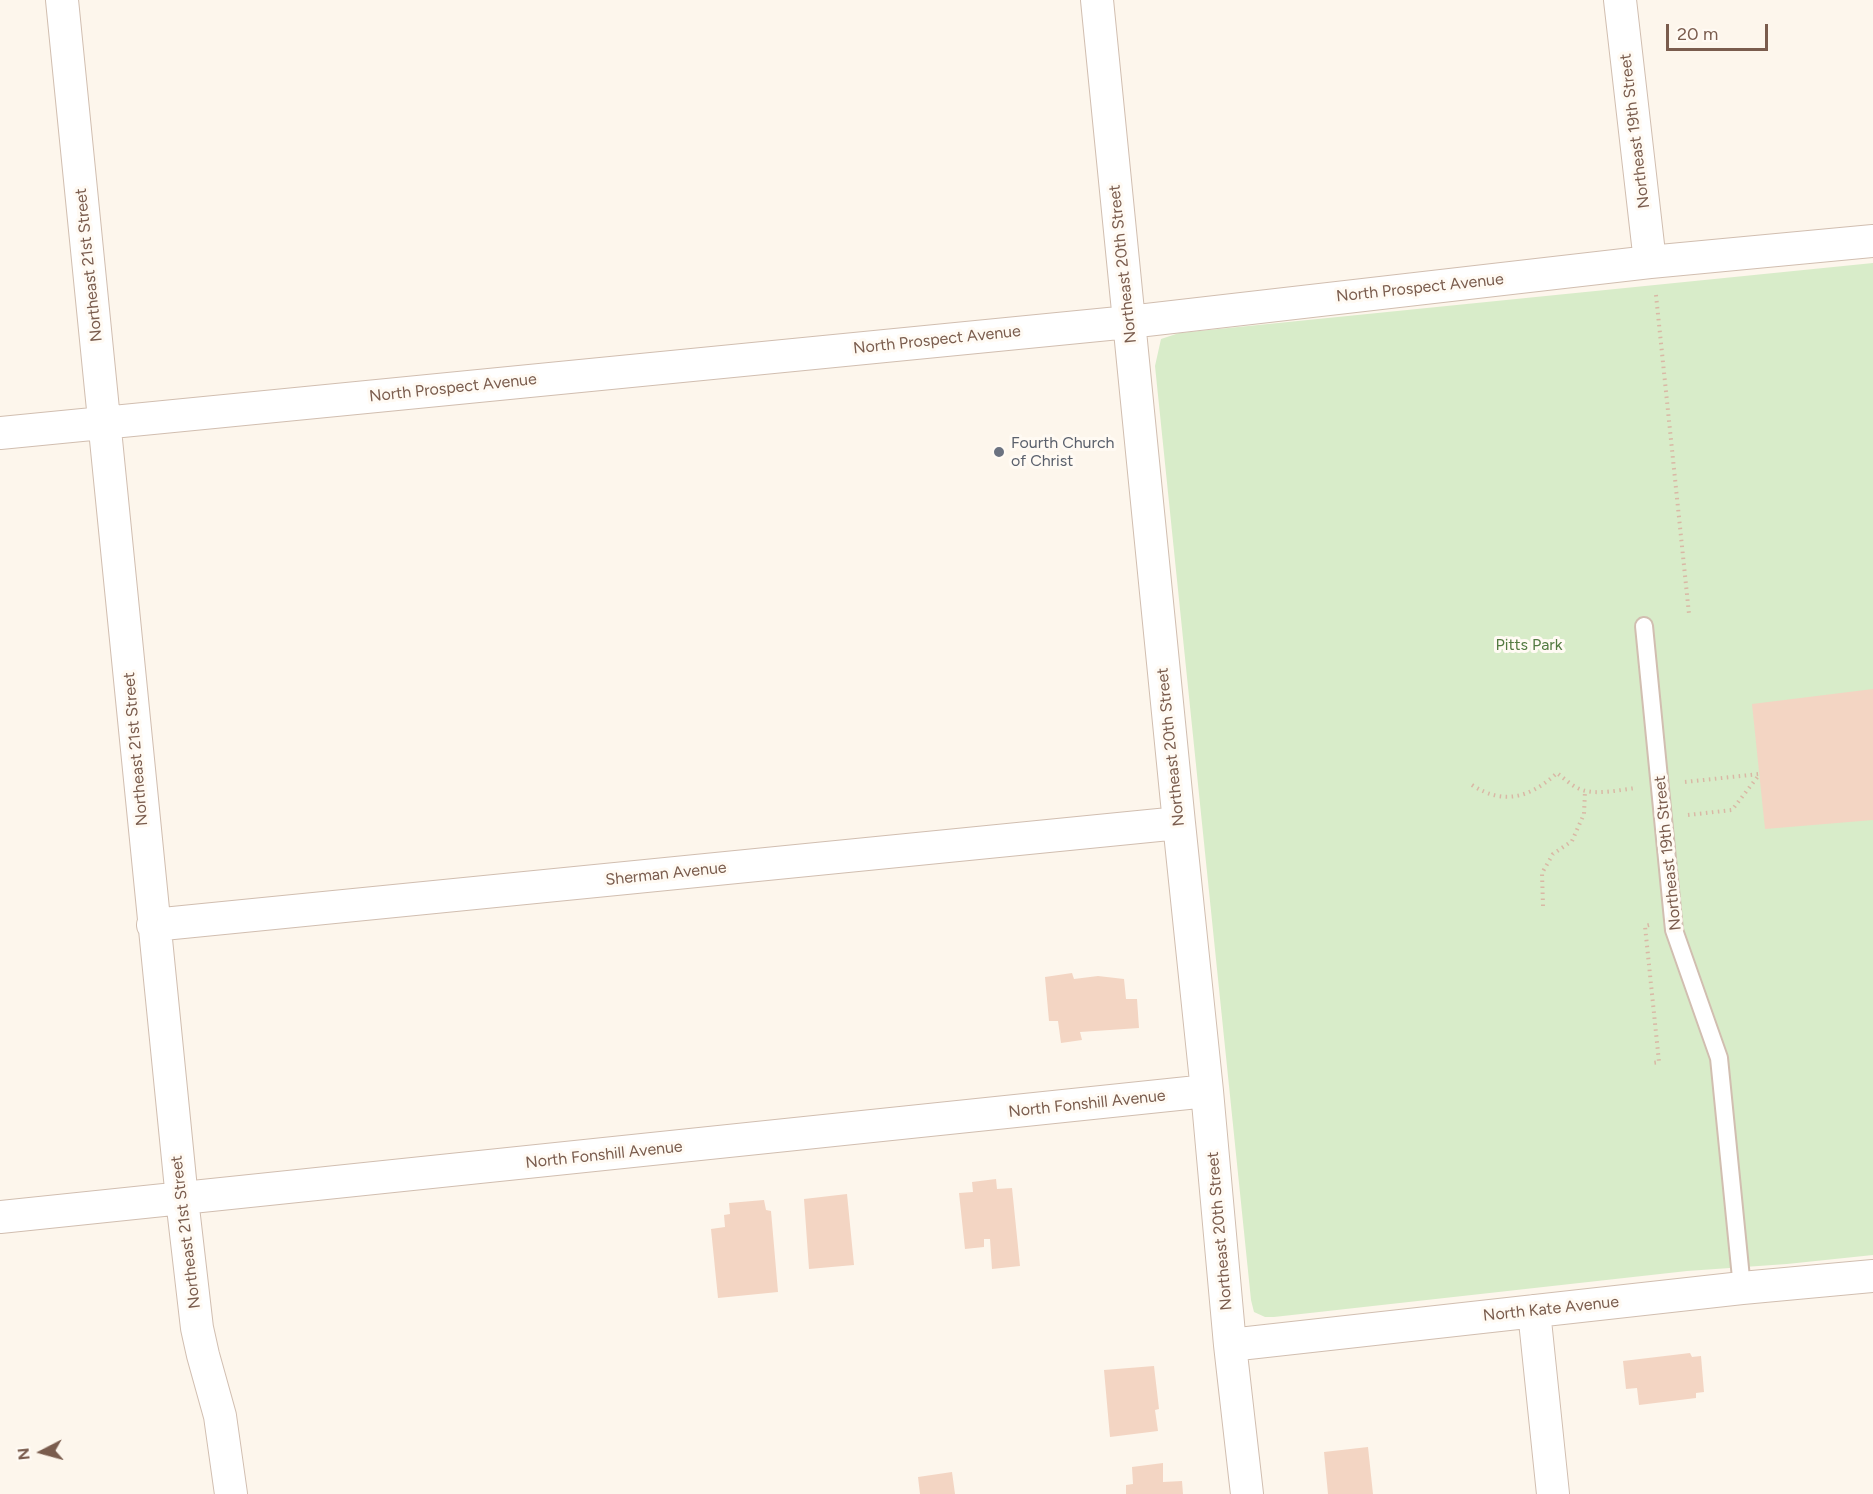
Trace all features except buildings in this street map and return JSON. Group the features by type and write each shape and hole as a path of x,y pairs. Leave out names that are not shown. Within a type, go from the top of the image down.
{"street":[{"name":"Northeast 21st Street","path":"62,0 182,1199 197,1328 202,1355 220,1416 231,1494"},
{"name":"Northeast 20th Street","path":"1097,0 1207,1091 1230,1345 1247,1494"},
{"name":"Northeast 19th Street","path":"1620,0 1650,262"},
{"name":"North Prospect Avenue","path":"0,432 1129,322 1650,262 1873,241"},
{"name":"Sherman Avenue","path":"153,925 1179,823"},
{"name":"North Fonshill Avenue","path":"0,1216 182,1199 1207,1091"},
{"name":"North Kate Avenue","path":"1230,1345 1742,1288 1873,1276"},
{"path":"1534,1311 1553,1494"}],"lane":[{"name":"Northeast 19th Street","path":"1644,626 1674,930 1719,1058 1742,1288"}],"path":[{"path":"1650,262 1651,286 1657,297 1689,614"},
{"path":"1472,785 1482,792 1499,796 1522,796 1541,788 1557,773 1580,790 1608,791"},
{"path":"1714,779 1759,774 1732,810 1718,812"},
{"path":"1543,906 1542,873 1553,854 1572,841 1584,814 1585,791"},
{"path":"1652,1063 1659,1062 1645,926 1673,923"}],"green space":[{"name":"Pitts Park","path":"1873,263 1873,1255 1687,1271 1274,1317 1265,1317 1254,1312 1155,366 1161,339 1179,333"}],"place":[{"name":"Fourth Church of Christ","path":"999,452"}]}
